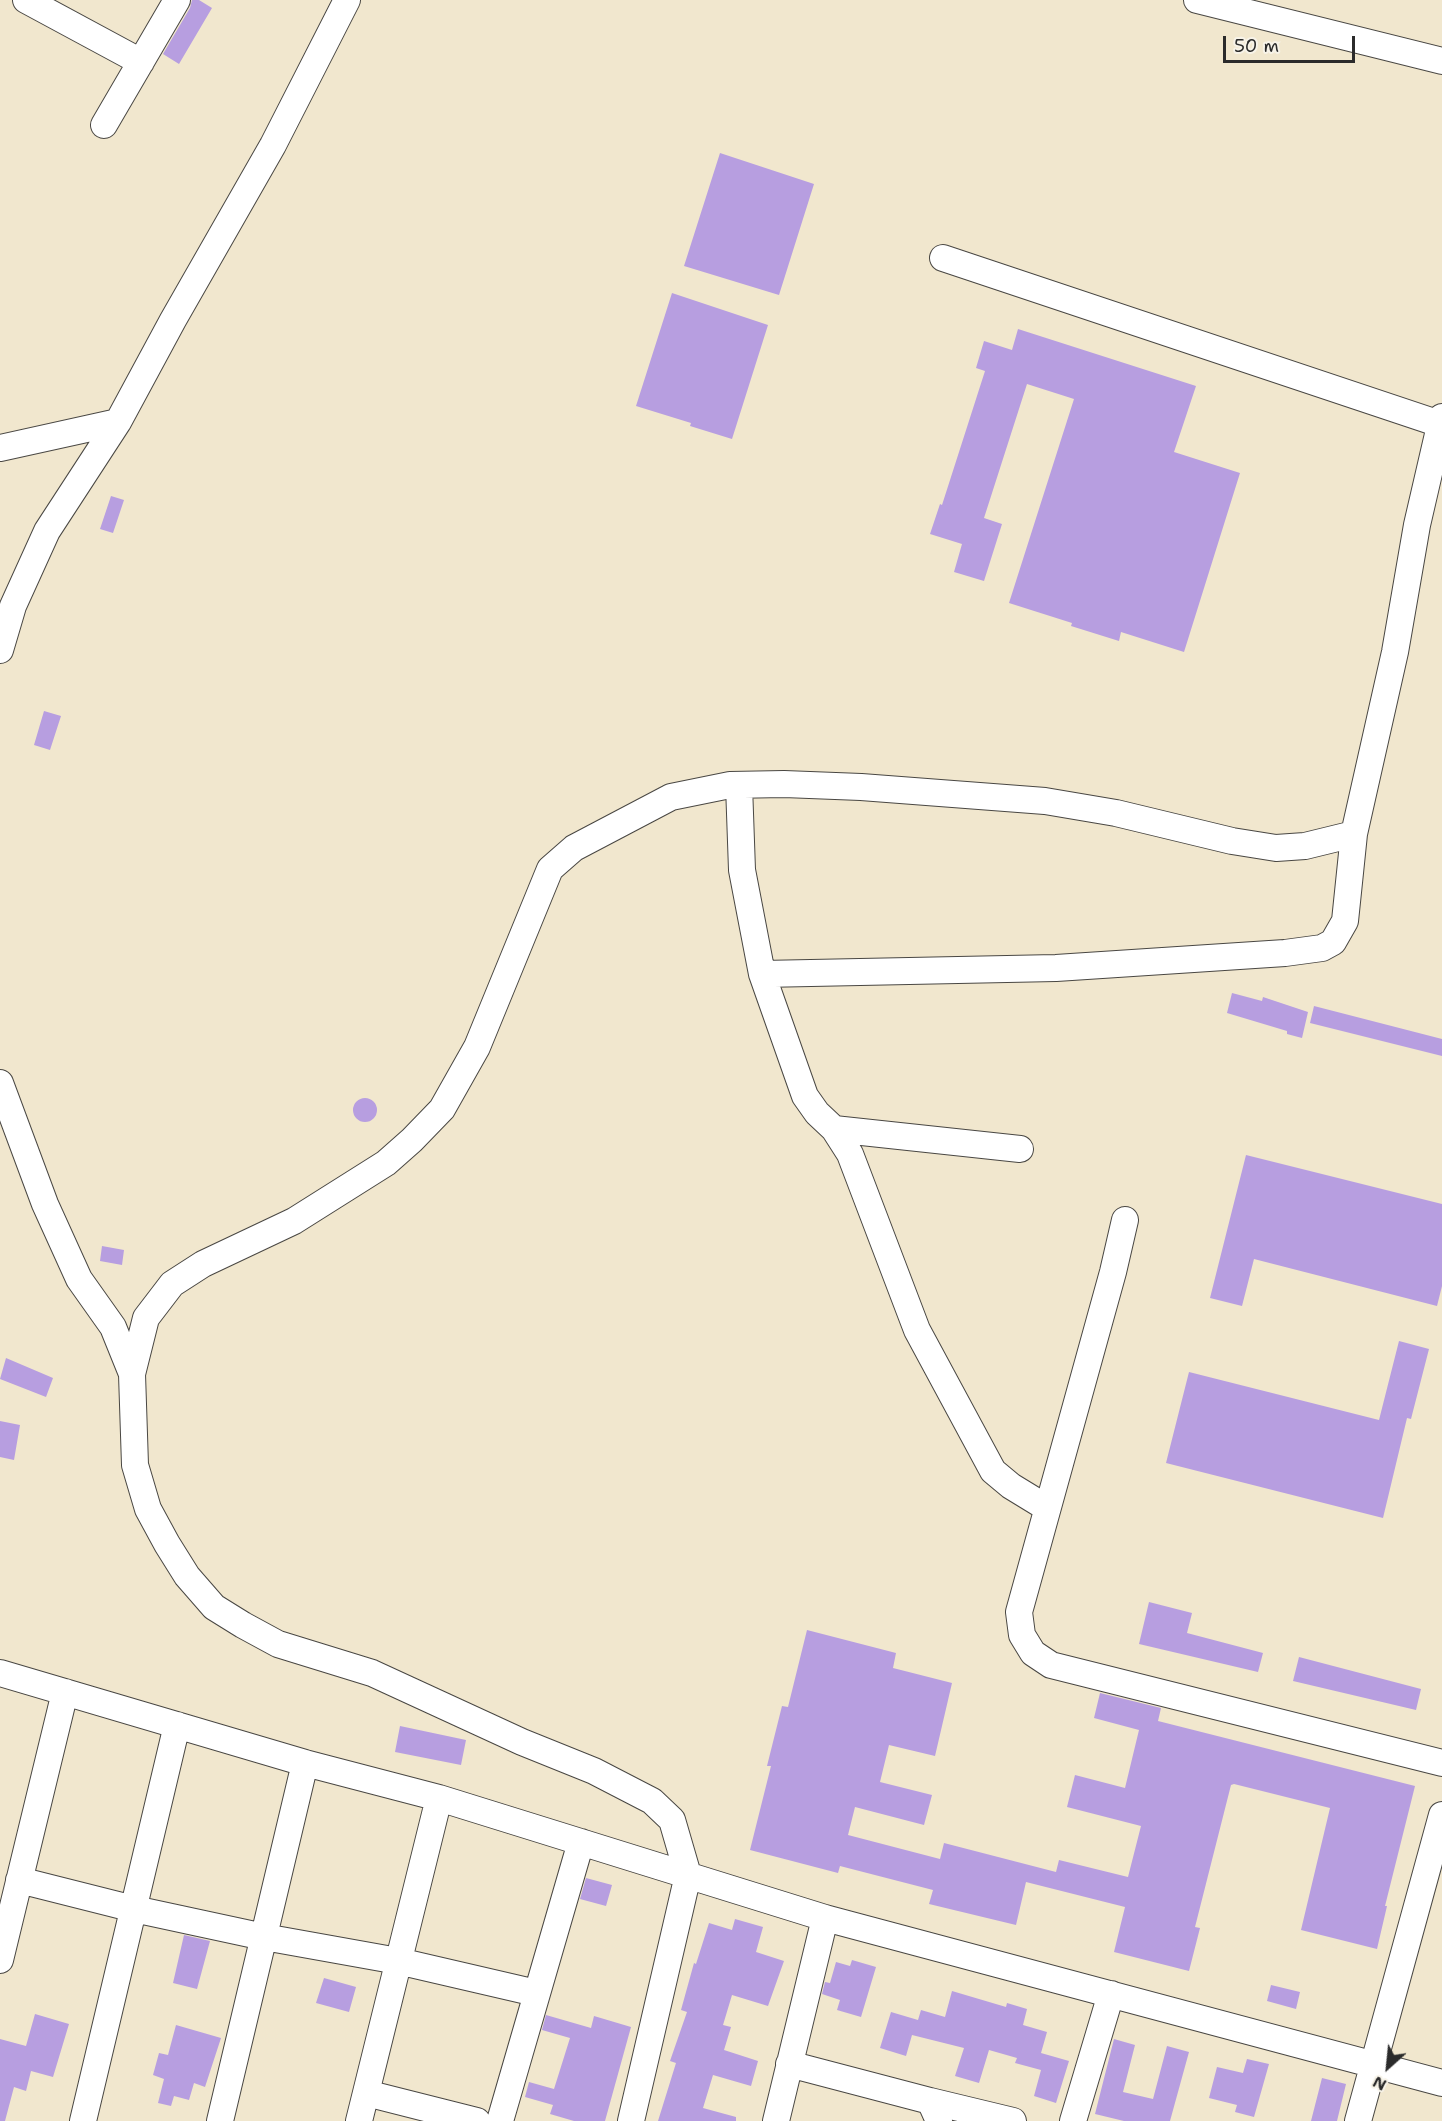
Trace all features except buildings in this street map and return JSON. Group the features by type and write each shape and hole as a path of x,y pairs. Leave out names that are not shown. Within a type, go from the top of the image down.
{"street":[{"path":"26,0 141,62"},
{"path":"104,125 177,0"},
{"path":"0,650 13,606 47,531 118,422 172,320 273,145 346,0"},
{"path":"1197,0 1442,61"},
{"path":"762,974 1056,968 1285,953 1322,948 1334,942 1345,921 1354,834 1395,652 1417,525 1441,420 943,258"},
{"path":"0,448 118,422"},
{"path":"631,2121 688,1875 672,1820 652,1801 594,1771 522,1742 372,1674 278,1644 214,1607 187,1576 148,1509 135,1465 132,1374 146,1318 172,1284 203,1264 294,1221 386,1163 442,1109 477,1047 550,869 574,848 671,797 730,785 784,784 850,787 1045,801 1116,813 1232,841 1276,848 1305,846 1354,834"},
{"path":"739,785 742,870 762,974 805,1096 817,1113 834,1129 850,1154 917,1330 993,1471 1011,1486 1047,1508"},
{"path":"0,1083 45,1204 79,1279 113,1327 132,1374"},
{"path":"834,1129 1020,1149"},
{"path":"1125,1220 1113,1272 1019,1612 1022,1635 1033,1653 1051,1665 1442,1763"},
{"path":"0,1673 305,1763 439,1798 825,1918 1442,2083"},
{"path":"0,1960 65,1692"},
{"path":"83,2121 177,1725"},
{"path":"220,2121 305,1763"},
{"path":"359,2121 439,1798"},
{"path":"1358,2121 1442,1815"},
{"path":"500,2121 581,1842"},
{"path":"19,1880 134,1909 264,1937 398,1961 536,1993"},
{"path":"776,2121 825,1918"},
{"path":"1073,2121 1111,1994"},
{"path":"789,2064 934,2111 1013,2121"},
{"path":"366,2093 477,2121"}]}
